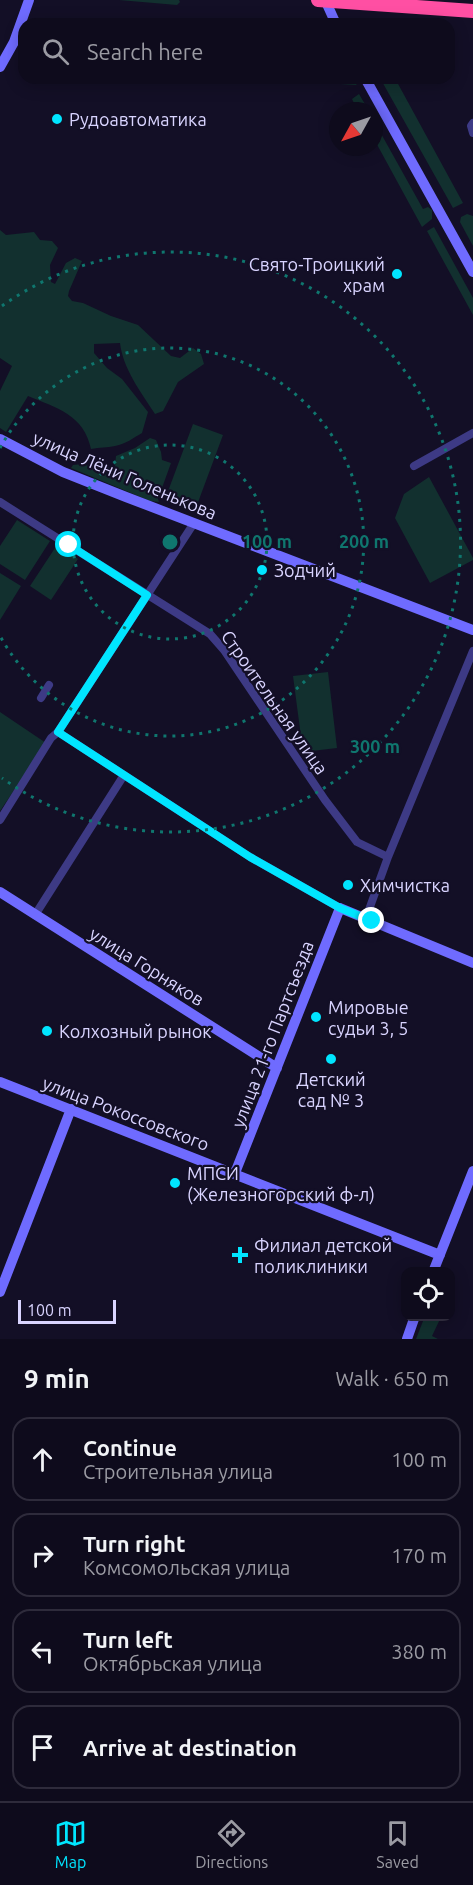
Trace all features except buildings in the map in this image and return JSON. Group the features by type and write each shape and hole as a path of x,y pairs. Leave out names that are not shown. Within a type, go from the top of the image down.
{"highway":[{"path":"323,1 473,12"}],"street":[{"path":"22,18 28,0"},
{"path":"323,1 333,18"},
{"path":"0,67 18,30"},
{"path":"368,84 473,272"},
{"path":"414,466 473,433"},
{"name":"улица Лёни Голенькова","path":"0,439 63,472 473,630"},
{"name":"Строительная улица","path":"0,502 210,634 224,650 325,800 357,842 388,857"},
{"path":"0,820 51,738 58,732 194,523"},
{"path":"366,918 388,857 473,651"},
{"path":"41,698 49,685"},
{"path":"58,732 250,857 340,908 473,963"},
{"path":"35,915 124,775"},
{"name":"улица Горняков","path":"0,892 277,1068"},
{"name":"улица 21-го Партсъезда","path":"235,1173 340,908"},
{"name":"улица Рокоссовского","path":"0,1082 440,1255"},
{"path":"0,1292 71,1109"},
{"path":"435,1267 473,1172"},
{"path":"406,1339 414,1321"}],"green space":[{"path":"119,0 179,0 180,2 177,5"},
{"path":"383,84 398,84 463,203 453,208"},
{"path":"359,94 364,102 354,102 352,99"},
{"path":"383,137 423,209 428,207 432,210 432,219 422,227 383,156"},
{"path":"467,214 473,216 473,246 460,222 461,217"},
{"path":"434,227 473,298 473,315 427,231"},
{"path":"0,230 6,235 34,232 40,240 52,241 58,248 50,265 51,282 55,284 66,263 75,258 82,261 69,291 68,296 72,301 83,303 138,325 171,356 180,358 193,348 201,354 204,364 178,382 163,411 155,414 129,371 120,343 94,344 94,353 107,368 122,379 148,412 142,433 119,445 91,449 87,437 76,420 59,409 28,396 6,432 0,428 0,391 12,366 0,358"},
{"path":"193,424 223,435 197,505 167,494"},
{"path":"150,438 156,440 162,460 171,463 158,499 159,502 150,501 71,468 73,465 83,464 110,473 115,466 116,456 135,448"},
{"path":"429,477 473,558 430,583 395,518 404,494"},
{"path":"17,520 50,541 25,580 0,564 0,546"},
{"path":"57,545 78,559 51,600 30,586"},
{"path":"0,573 21,586 0,620"},
{"path":"328,672 337,748 303,752 293,676"},
{"path":"0,712 46,743 0,811"},
{"path":"423,1321 439,1321 432,1336 438,1339 416,1339"}],"place":[{"name":"Рудоавтоматика","path":"57,119"},
{"name":"Свято-Троицкий храм","path":"397,274"},
{"name":"Зодчий","path":"262,570"},
{"name":"Химчистка","path":"348,885"},
{"name":"Мировые судьи 3, 5","path":"316,1017"},
{"name":"Колхозный рынок","path":"47,1031"},
{"name":"Детский сад № 3","path":"331,1059"},
{"name":"МПСИ (Железногорский ф-л)","path":"175,1183"},
{"name":"Филиал детской поликлиники","path":"240,1255"}],"route":[{"path":"69,545 147,595 58,732 293,883 340,908 372,921"}]}
